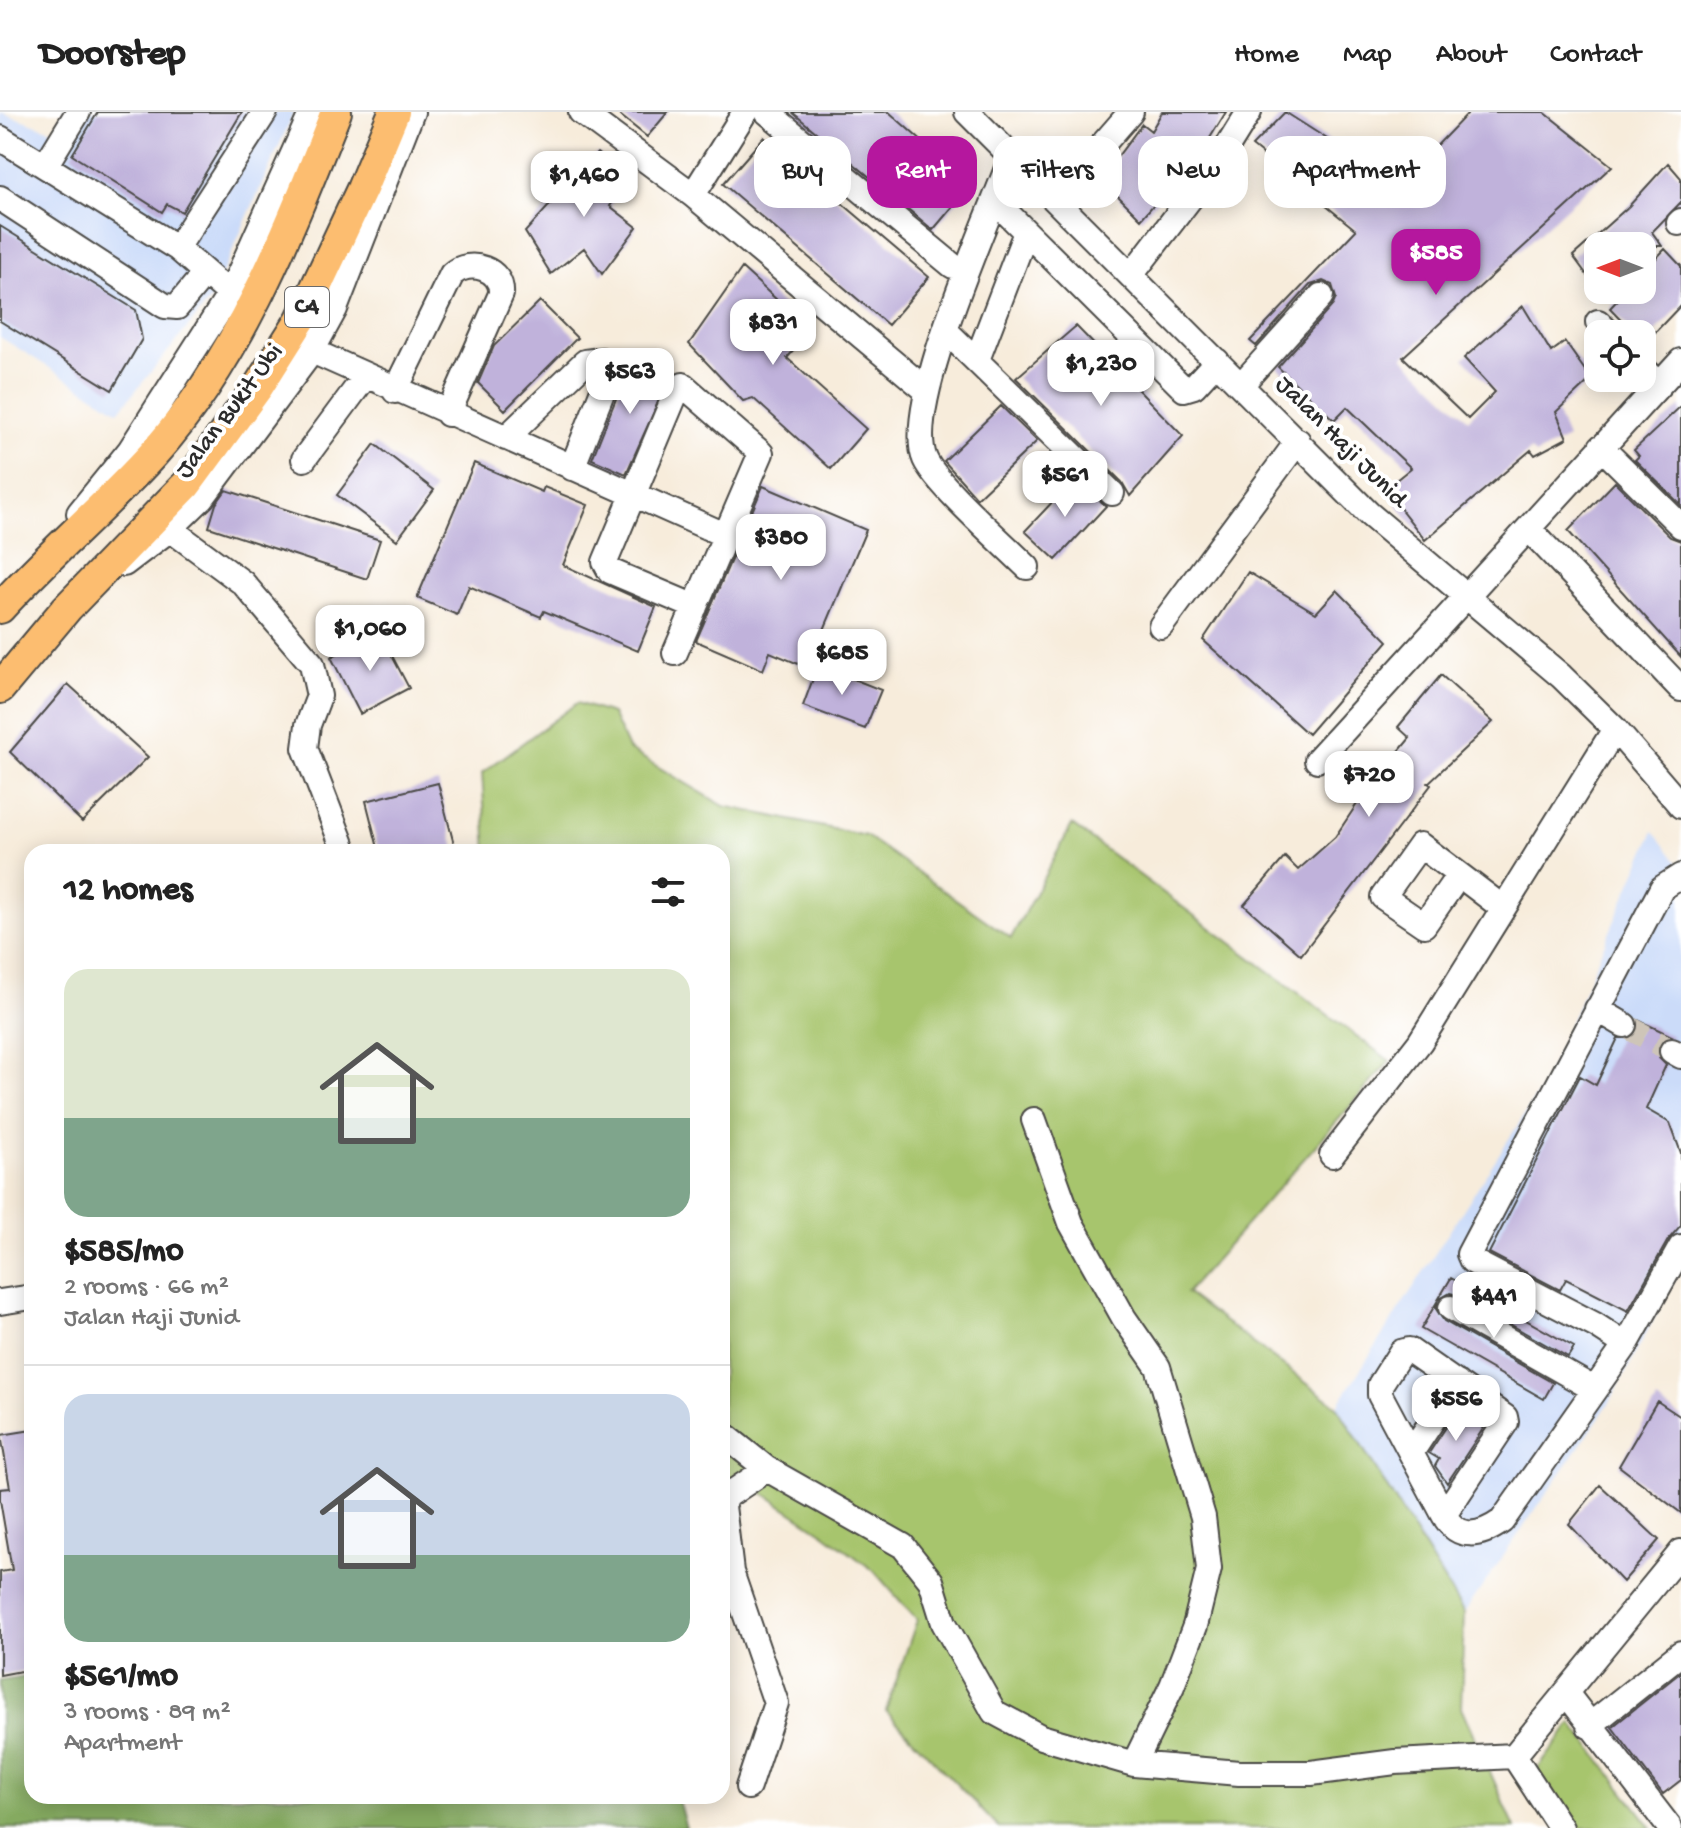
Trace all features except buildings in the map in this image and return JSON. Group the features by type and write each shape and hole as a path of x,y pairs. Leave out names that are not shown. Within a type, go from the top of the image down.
{"main road":[{"name":"C4","path":"0,608 154,452 198,397 245,316 299,206 336,112"},
{"name":"C4","path":"0,688 67,608 187,484 258,387 301,319 394,112"}],"street":[{"path":"45,166 78,112"},
{"path":"177,248 265,112"},
{"name":"C4","path":"30,575 130,450 230,294 312,112"},
{"name":"Jalan Bukit Ubi","path":"67,608 170,529 202,498 312,351 335,309 412,112"},
{"path":"581,112 693,195 926,390"},
{"path":"693,195 745,112"},
{"path":"767,112 953,266"},
{"name":"Jalan Haji Junid","path":"967,112 993,137"},
{"path":"1110,136 1131,112"},
{"path":"1132,274 1218,162 1249,112"},
{"path":"0,138 177,248 230,294"},
{"path":"0,198 165,306 177,307 182,303 205,273"},
{"path":"994,208 926,390 922,435 925,459 1027,567"},
{"path":"1002,208 1184,389 1194,386 1217,361"},
{"name":"Jalan Haji Junid","path":"1066,208 1369,514 1561,676 1678,794"},
{"path":"977,360 1026,232"},
{"path":"395,391 452,274 460,267 471,265 496,275 501,284 501,294 448,414"},
{"path":"1241,385 1321,296"},
{"path":"946,331 1112,493"},
{"path":"312,351 364,378 727,536"},
{"path":"506,438 585,362 601,360 611,370 572,468"},
{"path":"1656,373 1681,361"},
{"path":"304,459 364,378"},
{"path":"675,653 727,536 761,453 683,385 678,388 631,494 605,562 610,571 695,607"},
{"path":"1317,760 1530,530 1601,447 1639,392"},
{"path":"1161,626 1298,441"},
{"path":"1601,447 1681,526"},
{"path":"170,529 243,583 312,664 319,696 308,725 305,748 342,844"},
{"path":"1530,530 1681,689"},
{"path":"1332,1155 1420,1042 1615,729"},
{"path":"1459,875 1503,908"},
{"path":"1626,1345 1595,1325 1472,1261 1469,1254 1662,888 1681,876"},
{"path":"1597,1009 1624,1025"},
{"path":"1034,1120 1071,1223 1124,1318 1158,1367 1203,1517 1209,1569 1195,1626 1172,1686 1134,1764"},
{"path":"1444,1515 1506,1422 1502,1412 1409,1350 1401,1352 1378,1390 1411,1453 1444,1515 1450,1526 1462,1533 1489,1530 1502,1521 1626,1345 1681,1247"},
{"path":"0,1302 24,1298"},
{"path":"1451,1308 1594,1389"},
{"path":"1411,1453 1457,1383"},
{"path":"730,1439 767,1469 903,1546 931,1581 944,1623 994,1712 1041,1737 1134,1764 1239,1773 1311,1773 1395,1762 1514,1756 1681,1552"},
{"path":"730,1494 767,1469"},
{"path":"730,1564 776,1703 748,1787"},
{"path":"1589,1726 1681,1653"},
{"path":"1566,1693 1589,1726 1671,1816"},
{"path":"1514,1756 1561,1828"}],"shaded area":[{"path":"0,112 57,132 70,112 294,112 211,299 119,411 0,337"},
{"path":"1654,831 1681,867 1681,1267 1610,1402 1464,1613 1337,1406 1541,1089"}],"green space":[{"path":"577,703 612,714 628,749 724,806 866,836 1011,938 1072,825 1390,1061 1186,1293 1337,1406 1464,1613 1461,1707 1515,1828 999,1828 886,1711 917,1620 874,1571 825,1534 760,1491 730,1485 730,844 486,844 482,773"},
{"path":"24,1677 24,1804 679,1804 686,1828 0,1828 0,1681"},
{"path":"1572,1723 1652,1828 1577,1828 1537,1770"}],"tunnel":[{"path":"1624,1025 1672,1051"}]}
